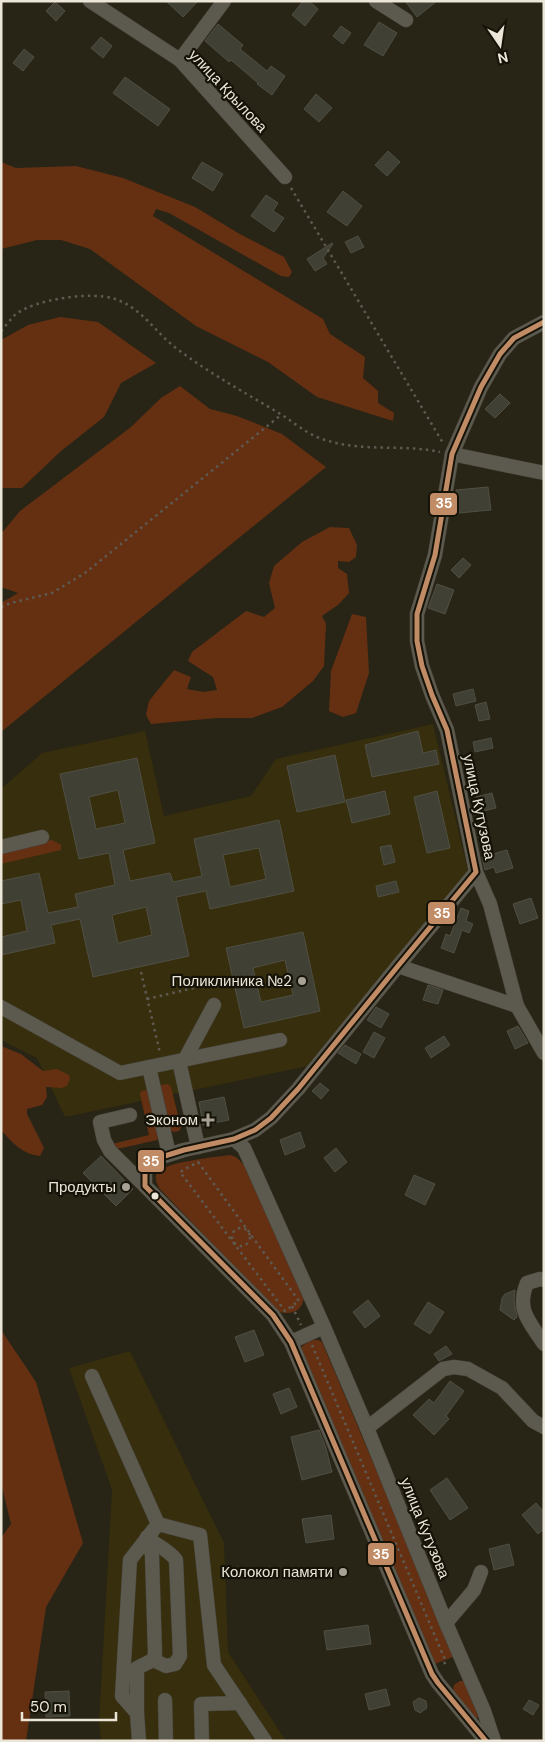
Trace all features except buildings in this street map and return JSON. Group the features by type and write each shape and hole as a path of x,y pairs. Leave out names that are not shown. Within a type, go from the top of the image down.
{"street":[{"name":"улица Крылова","path":"90,1 180,60 286,177"},
{"path":"180,60 224,1"},
{"path":"376,1 406,20"},
{"name":"улица Кутузова","path":"145,1186 145,1170 152,1160 169,1154 234,1139 255,1130 271,1118 298,1089 476,872 447,730 427,681 417,641 417,614 435,555 452,454 481,387 500,354 514,338 544,322"},
{"path":"452,454 544,473"},
{"path":"1,847 42,837"},
{"path":"476,872 490,904 517,1006 544,1054"},
{"path":"398,966 517,1006"},
{"path":"198,1147 182,1060 214,1005"},
{"path":"1,1007 120,1073 280,1040"},
{"path":"156,1066 169,1154"},
{"path":"130,1115 100,1122 104,1140 110,1151 273,1315 292,1342 432,1674 486,1741"},
{"name":"улица Кутузова","path":"234,1139 244,1148 250,1159 324,1327 484,1712 494,1741"},
{"path":"544,1280 540,1279 527,1283 522,1295 522,1308 544,1344"},
{"path":"292,1342 324,1327"},
{"path":"367,1428 443,1370 454,1367 468,1369 502,1388 533,1421 544,1427"},
{"path":"92,1376 158,1524"},
{"path":"138,1713 122,1696 130,1560 158,1524"},
{"path":"158,1524 200,1535 214,1666 266,1741"},
{"path":"139,1741 137,1668 153,1660 155,1654 152,1555 148,1538"},
{"path":"148,1538 158,1547 171,1553 176,1560 180,1656 175,1664 166,1666 153,1660"},
{"path":"446,1623 474,1590 482,1572"},
{"path":"165,1700 166,1741"},
{"path":"202,1741 201,1704 240,1703"}],"path":[{"path":"286,177 437,434 452,454"},
{"path":"1,331 16,314 48,300 84,296 115,298 142,314 174,347 204,368 316,437 352,446 385,449 423,448 452,454"},
{"path":"1,607 52,593 85,573 281,415"},
{"path":"141,972 147,998 156,1066"},
{"path":"147,998 219,982"},
{"path":"198,1162 299,1301 285,1311 234,1242 180,1172 198,1162"},
{"path":"243,1228 248,1231 250,1239 247,1244 241,1246 234,1242 232,1236 237,1229 243,1228"},
{"path":"292,1306 307,1335 446,1662 432,1674"}],"shaded area":[{"path":"1,162 16,168 76,166 123,178 195,207 238,233 284,257 292,272 289,277 281,276 169,213 156,209 153,216 323,319 330,334 365,357 363,378 378,391 378,403 394,413 393,421 317,397 268,362 196,326 90,249 61,240 37,240 1,249"},
{"path":"60,317 98,322 156,363 121,383 104,417 61,451 22,488 1,488 1,340 28,325"},
{"path":"180,386 210,409 237,416 282,434 326,467 1,732 1,603 18,593 1,587 1,534 20,511 131,427 161,398"},
{"path":"330,527 349,528 357,545 356,557 349,562 338,561 338,568 347,574 349,593 338,605 322,616 326,624 324,666 313,681 282,707 252,718 217,718 151,724 146,715 149,701 174,670 191,677 187,689 203,692 217,690 213,677 188,661 192,652 246,611 264,617 275,608 269,583 274,566 302,542"},
{"path":"352,614 366,617 369,673 356,713 343,717 329,711 331,671"},
{"path":"433,724 469,875 313,1065 65,1117 37,1058 1,1040 1,789 42,753 145,731 164,816 251,796 276,759"},
{"path":"52,840 61,845 61,850 1,864 1,851"},
{"path":"1,1046 21,1054 43,1071 57,1069 69,1075 70,1079 67,1086 61,1088 46,1087 47,1097 42,1105 27,1109 27,1114 44,1148 40,1156 23,1150 1,1130"},
{"path":"168,1084 171,1087 181,1127 179,1131 174,1132 170,1130 160,1089 161,1085"},
{"path":"147,1090 158,1137 157,1140 114,1148 112,1144 149,1135 140,1094 141,1091"},
{"path":"230,1155 236,1157 244,1165 304,1297 301,1306 291,1313 277,1311 157,1184 157,1173 169,1166"},
{"path":"1,1330 36,1382 83,1543 46,1607 26,1741 1,1741 1,1538 11,1524 1,1483"},
{"path":"312,1340 322,1342 455,1656 435,1664 301,1351 302,1346"},
{"path":"130,1351 224,1543 228,1652 286,1741 101,1741 99,1722 112,1490 69,1368"},
{"path":"464,1681 479,1715 477,1718 453,1691 454,1685"}],"transit line":[{"name":"35","path":"486,1741 432,1674 291,1342 273,1315 145,1186 145,1170 152,1160 184,1150 234,1139 255,1130 271,1118 298,1089 476,872 447,730 422,666 417,641 417,614 435,555 452,454 481,387 500,354 514,338 544,322"}],"place":[{"name":"Поликлиника №2","path":"302,981"},
{"name":"Эконом","path":"208,1120"},
{"name":"Продукты","path":"126,1187"},
{"name":"Колокол памяти","path":"343,1572"}]}
